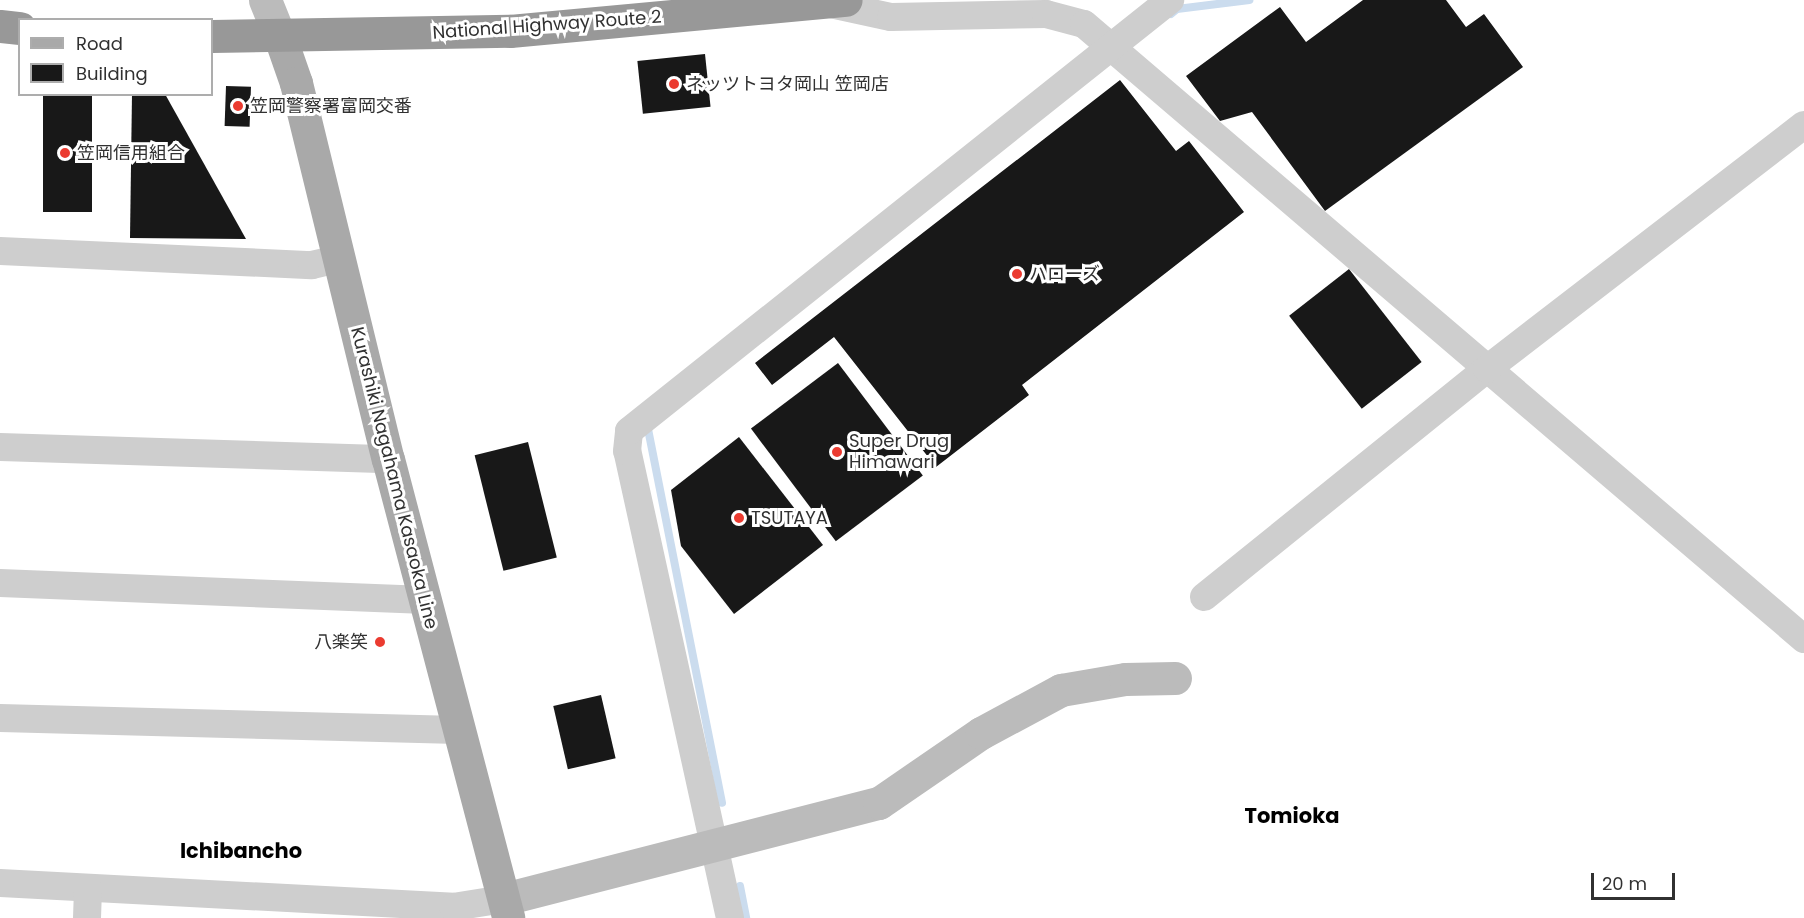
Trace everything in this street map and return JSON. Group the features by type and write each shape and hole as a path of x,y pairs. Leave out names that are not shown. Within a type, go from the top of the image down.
{"highway":[{"name":"National Highway Route 2","path":"213,36 280,37 510,31 836,2"},
{"path":"0,26 18,28"}],"main road":[{"name":"Kurashiki Nagahama Kasaoka Line","path":"280,37 296,83 388,459 506,908"}],"street":[{"path":"265,0 280,37"},
{"path":"730,918 627,451 629,431 1116,53 1170,0"},
{"path":"836,2 891,17 1046,14 1084,24 1804,639"},
{"path":"1204,597 1487,369 1804,125"},
{"path":"0,251 312,265 339,259"},
{"path":"0,447 388,459"},
{"path":"0,583 426,600"},
{"path":"0,883 316,910 506,908 879,803 981,733 1061,690 1125,679 1175,678"},
{"path":"0,718 458,730"},
{"path":"87,918 88,889"}],"building":[{"path":"1363,0 1446,0 1466,27 1484,14 1523,67 1325,211 1252,112 1220,121 1186,76 1280,7 1306,42"},
{"name":"ネッツトヨタ岡山 笠岡店","path":"705,54 711,107 643,114 637,61"},
{"name":"ハローズ","path":"1120,80 1176,151 1189,141 1244,212 1022,385 1029,395 936,467 834,337 772,385 755,363"},
{"name":"笠岡警察署富岡交番","path":"226,86 251,87 250,127 225,126"},
{"name":"笠岡信用組合","path":"43,96 92,96 92,212 43,212"},
{"path":"132,96 166,96 246,239 130,238"},
{"path":"1349,269 1422,362 1362,409 1289,316"},
{"name":"Super Drug Himawari","path":"838,363 923,476 836,541 751,429"},
{"name":"TSUTAYA","path":"739,437 823,545 734,614 681,546 671,490"},
{"path":"528,442 557,557 503,571 475,455"},
{"path":"601,695 616,758 568,769 553,706"}],"waterway":[{"path":"1171,14 1177,9 1249,0"},
{"path":"648,429 722,803"},
{"path":"740,886 746,918"}],"place":[{"name":"ネッツトヨタ岡山 笠岡店","path":"674,84"},
{"name":"笠岡警察署富岡交番","path":"238,106"},
{"name":"笠岡信用組合","path":"65,153"},
{"name":"ハローズ","path":"1017,274"},
{"name":"Super Drug Himawari","path":"837,452"},
{"name":"TSUTAYA","path":"739,518"},
{"name":"八楽笑","path":"380,642"}],"district":[{"name":"Tomioka","path":"1292,816"},
{"name":"Ichibancho","path":"241,851"}]}
